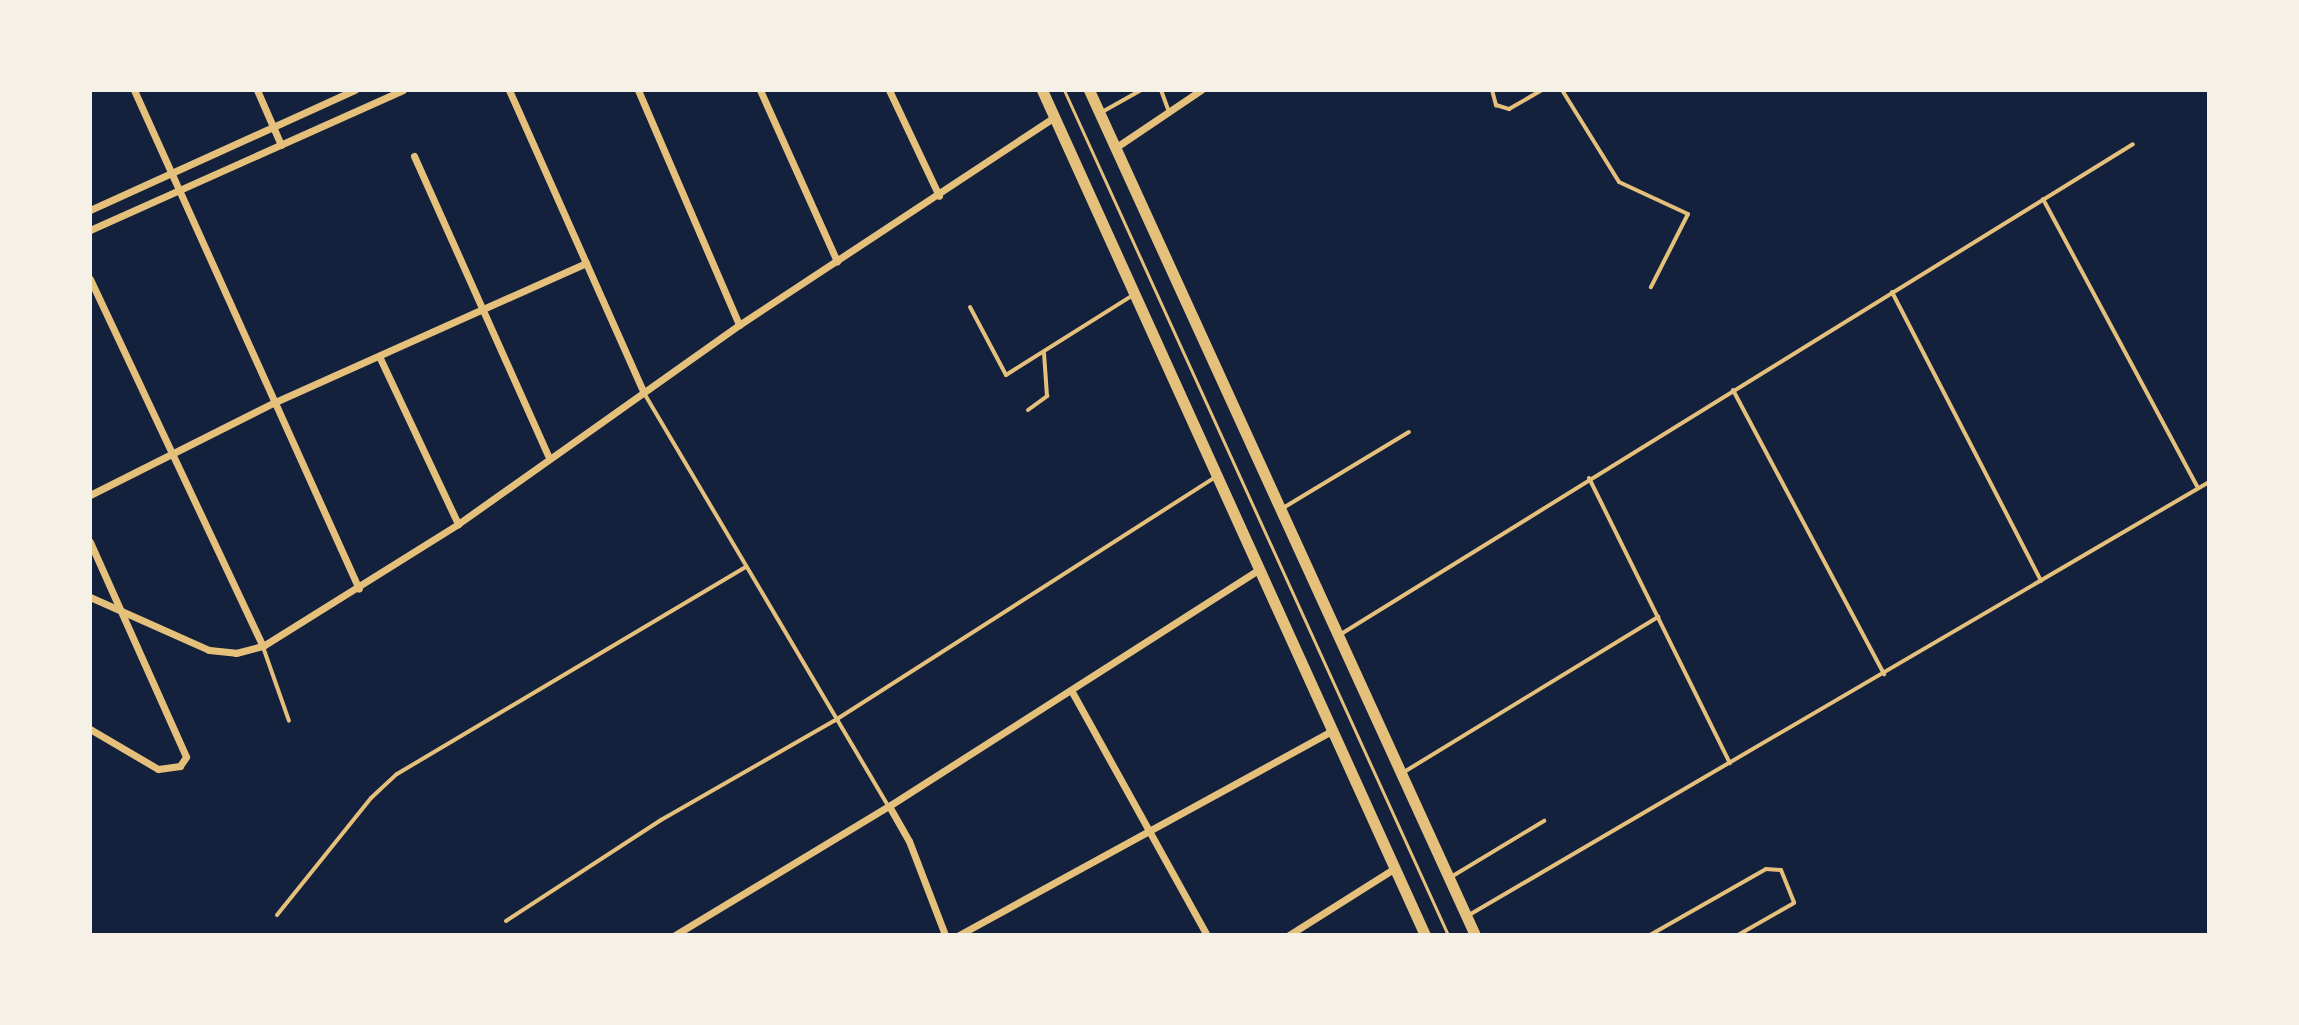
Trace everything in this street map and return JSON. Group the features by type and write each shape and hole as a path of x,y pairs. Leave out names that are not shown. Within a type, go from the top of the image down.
{"main road":[{"path":"1042,90 1425,935"},
{"path":"1089,90 1475,935"}],"street":[{"path":"134,90 359,589"},
{"path":"257,90 281,145"},
{"path":"90,210 355,90"},
{"path":"90,230 281,145 386,93 403,90"},
{"path":"509,90 643,391"},
{"path":"638,90 739,325"},
{"path":"760,90 837,261"},
{"path":"889,90 939,196"},
{"path":"1115,148 1201,90"},
{"path":"90,597 209,650 236,653 263,646 359,589 458,524 548,455 1054,117"},
{"path":"414,156 548,455"},
{"path":"90,495 169,452 273,403 586,263"},
{"path":"90,279 263,646"},
{"path":"379,356 458,524"},
{"path":"90,542 184,745 184,761 170,770 158,769 90,729"},
{"path":"676,935 889,806 1260,569"},
{"path":"1071,690 1207,935"},
{"path":"959,935 1332,731"},
{"path":"889,806 909,841 945,935"},
{"path":"1289,935 1395,868"}],"lane":[{"path":"1100,113 1141,90"},
{"path":"1161,90 1169,112"},
{"path":"1492,90 1496,105 1509,109 1542,90"},
{"path":"1562,90 1619,182 1688,214 1651,287"},
{"path":"1339,635 2133,144"},
{"path":"2043,199 2198,488"},
{"path":"1892,291 2041,581"},
{"path":"970,307 1006,375 1135,294"},
{"path":"1028,410 1047,396 1044,353"},
{"path":"1733,390 1884,674"},
{"path":"643,391 834,721 889,806"},
{"path":"1281,509 1409,432"},
{"path":"506,921 661,820 834,721 1218,476"},
{"path":"1589,478 1730,764"},
{"path":"1467,916 2209,482"},
{"path":"277,915 371,798 397,774 745,567"},
{"path":"1402,774 1658,617"},
{"path":"263,646 289,721"},
{"path":"1449,879 1544,821"},
{"path":"1650,935 1766,869 1781,870 1795,895 1794,903 1738,935"}],"path":[{"path":"1064,90 1448,935"}]}
